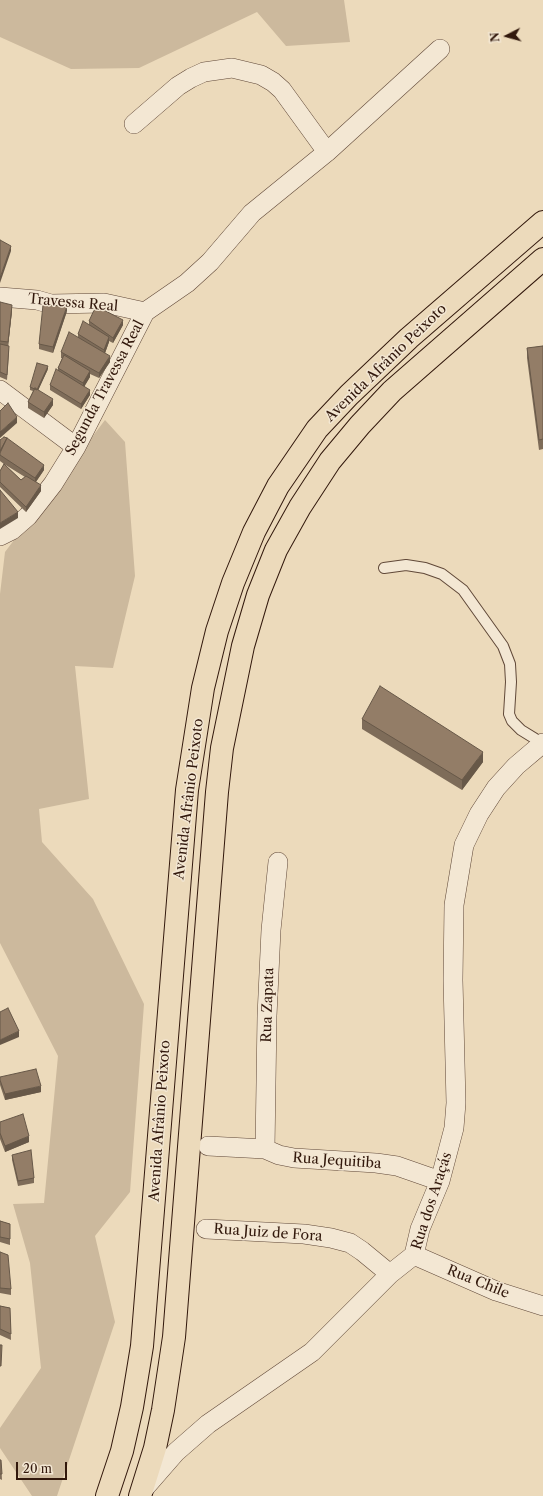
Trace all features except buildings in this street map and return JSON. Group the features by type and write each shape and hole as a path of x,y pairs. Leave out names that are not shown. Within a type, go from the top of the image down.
{"main road":[{"name":"Avenida Afrânio Peixoto","path":"107,1496 128,1429 142,1346 187,790 203,688 217,631 232,583 254,532 278,486 317,429 349,395 409,338 543,222"},
{"name":"Avenida Afrânio Peixoto","path":"141,1494 155,1448 164,1410 174,1336 217,792 222,748 243,646 258,595 276,550 300,507 330,461 360,425 392,391 543,259"}],"street":[{"name":"Segunda Travessa Real","path":"0,536 12,530 28,516 54,484 76,447 145,312 187,283 210,262 252,213 327,152 440,49"},
{"path":"134,124 173,90 191,78 204,72 232,68 261,75 273,82 282,90 327,152"},
{"name":"Travessa Real","path":"0,297 37,300 51,304 104,303 145,312"},
{"path":"0,390 76,447"},
{"name":"Rua dos Araçás","path":"141,1494 176,1452 208,1424 312,1352 390,1274 414,1255 420,1229 440,1181 454,1128 456,1103 453,980 454,905 464,845 479,814 496,788 516,766 543,743"},
{"name":"Rua Zapata","path":"265,1149 266,1016 271,930 278,862"},
{"name":"Rua Jequitiba","path":"208,1146 265,1149 279,1156 294,1158 376,1163 396,1166 440,1181"},
{"name":"Rua Juiz de Fora","path":"206,1229 304,1234 331,1238 356,1247 390,1274"},
{"name":"Rua Chile","path":"414,1255 496,1291 543,1306"}],"lane":[{"path":"384,568 406,566 425,568 442,574 455,582 463,590 506,652 510,664 512,682 509,714 512,721 521,730 543,743"}],"shaded area":[{"path":"0,0 344,0 350,42 286,46 257,12 139,68 71,69 0,37"},
{"path":"105,420 125,442 135,576 113,668 75,666 89,799 39,809 42,842 93,899 144,1004 130,1192 95,1236 115,1322 57,1496 32,1496 0,1448 0,1428 41,1368 30,1263 13,1204 44,1203 58,1056 0,943 0,594 5,552"}]}
